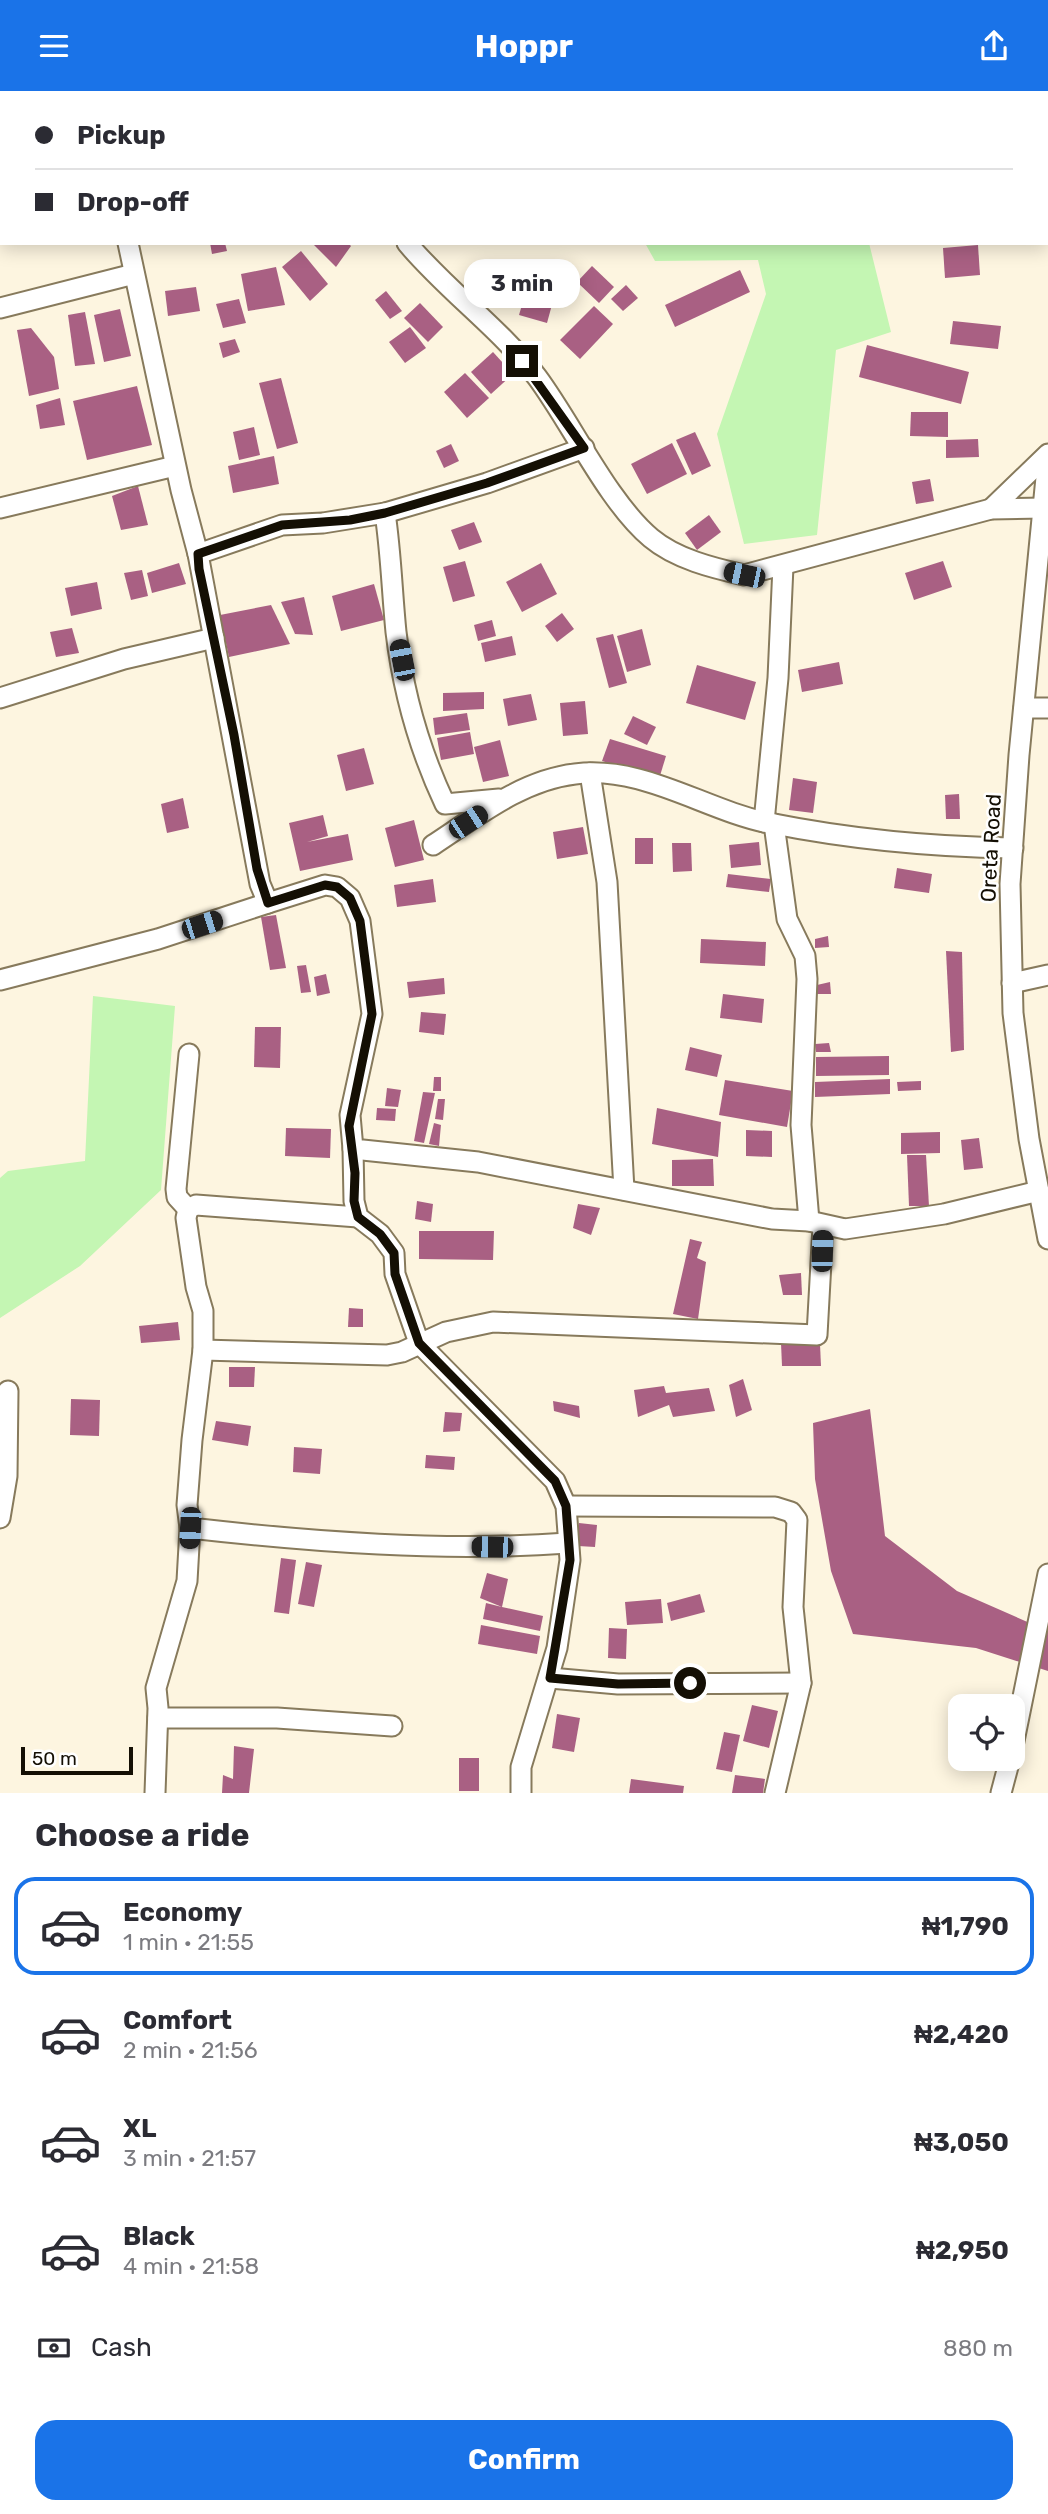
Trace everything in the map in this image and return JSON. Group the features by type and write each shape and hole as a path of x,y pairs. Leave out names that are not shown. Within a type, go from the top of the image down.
{"street":[{"path":"128,245 175,465 198,554 257,869 268,903"},
{"path":"409,245 425,264 494,328 537,377 630,516 652,539 712,568 744,575 991,509 1043,508"},
{"path":"0,308 134,274"},
{"path":"198,554 282,525 350,520 385,513 487,483 584,448"},
{"path":"991,509 1048,456"},
{"name":"Oreta Road","path":"1048,456 1013,848 1012,983 1013,1013 1029,1139 1048,1236"},
{"path":"0,508 175,465"},
{"path":"385,513 396,634 413,714 430,771 445,804 504,799"},
{"path":"203,1350 367,1356 402,1352 419,1343 468,1326 526,1321 817,1335 816,1224 801,1125 806,956 787,919 769,823 783,566"},
{"path":"0,698 124,659 214,638"},
{"path":"1024,708 1048,708"},
{"path":"590,773 607,882 624,1190"},
{"path":"433,845 504,799 565,775 590,773 672,787 723,810 769,823 954,847 1013,848"},
{"path":"0,980 158,939 325,885 337,887 350,898 360,921 372,1014 350,1115 354,1201 358,1217"},
{"path":"1012,983 1048,975"},
{"path":"155,1793 158,1718 156,1688 187,1581 190,1528 187,1505 203,1350 203,1311 194,1274 188,1209 177,1197 176,1189 189,1053"},
{"path":"353,1149 478,1162 772,1219 845,1229 944,1214 1039,1191"},
{"path":"188,1209 195,1205 358,1217 380,1234 394,1253 395,1274 419,1343 555,1481 566,1506 570,1560 550,1678 530,1730 521,1767 521,1793"},
{"path":"0,1518 7,1476 8,1391"},
{"path":"566,1506 775,1507 791,1512 797,1520 793,1607 801,1683 775,1793"},
{"path":"190,1528 298,1540 518,1547 568,1543"},
{"path":"1024,1694 1048,1574"},
{"path":"550,1678 618,1684 801,1683"},
{"path":"158,1718 277,1718 392,1726"},
{"path":"1001,1793 1007,1771"}],"green space":[{"path":"646,245 869,245 891,332 836,350 817,535 744,544 717,434 766,294 758,260 655,261"},
{"path":"93,996 175,1006 161,1190 80,1266 0,1318 0,1178 8,1171 85,1161"}],"building":[{"path":"210,245 226,245 227,251 212,254"},
{"path":"314,245 351,246 336,267"},
{"path":"978,245 980,275 945,278 943,248"},
{"path":"301,251 328,284 310,301 282,267"},
{"path":"592,266 614,287 599,303 577,282"},
{"path":"276,267 285,305 248,311 241,274"},
{"path":"740,270 750,292 675,327 665,305"},
{"path":"532,271 559,279 547,323 519,315"},
{"path":"626,285 638,298 623,311 611,299"},
{"path":"196,287 200,311 168,316 165,291"},
{"path":"386,291 402,311 390,319 375,300"},
{"path":"239,299 246,323 223,328 216,304"},
{"path":"420,303 443,327 428,342 404,318"},
{"path":"594,306 613,324 580,359 560,340"},
{"path":"120,309 131,356 104,362 94,315"},
{"path":"85,312 95,364 75,366 68,315"},
{"path":"953,321 1001,326 998,349 950,344"},
{"path":"410,327 426,348 405,363 389,342"},
{"path":"31,328 54,357 59,389 29,396 17,330"},
{"path":"235,339 240,352 223,358 219,343"},
{"path":"867,345 969,372 961,404 859,377"},
{"path":"493,352 513,374 491,394 471,372"},
{"path":"465,373 489,398 467,418 444,392"},
{"path":"281,378 298,443 277,449 259,383"},
{"path":"137,386 152,445 87,460 73,401"},
{"path":"60,398 65,425 40,429 36,405"},
{"path":"911,412 948,412 948,437 910,436"},
{"path":"254,427 260,455 239,460 233,432"},
{"path":"695,432 711,466 692,475 676,440"},
{"path":"978,439 979,457 946,458 946,440"},
{"path":"672,443 687,474 647,494 631,464"},
{"path":"451,444 459,461 444,468 436,451"},
{"path":"274,456 279,484 233,493 228,466"},
{"path":"930,479 934,501 916,504 912,482"},
{"path":"138,486 148,525 121,530 112,496"},
{"path":"709,515 721,532 697,550 685,533"},
{"path":"474,522 482,542 459,550 451,530"},
{"path":"465,561 475,596 453,602 443,567"},
{"path":"943,561 952,587 914,600 905,573"},
{"path":"179,563 186,584 152,593 147,573"},
{"path":"541,563 557,594 522,612 506,582"},
{"path":"142,570 148,596 131,600 124,573"},
{"path":"97,582 102,609 71,616 65,588"},
{"path":"374,584 384,620 341,631 332,596"},
{"path":"304,597 313,635 295,634 281,602"},
{"path":"271,605 290,644 229,657 220,615"},
{"path":"562,613 574,629 557,642 545,626"},
{"path":"492,620 496,636 478,641 474,625"},
{"path":"72,628 79,653 56,657 50,632"},
{"path":"642,629 651,665 627,672 617,636"},
{"path":"613,634 627,683 609,688 596,638"},
{"path":"512,636 516,655 485,662 481,643"},
{"path":"839,662 843,684 802,692 798,670"},
{"path":"697,665 756,682 745,720 686,703"},
{"path":"484,692 484,709 443,711 443,693"},
{"path":"531,694 537,720 508,726 503,699"},
{"path":"585,701 588,734 563,736 560,703"},
{"path":"467,713 470,730 435,735 433,718"},
{"path":"633,716 656,727 647,745 624,734"},
{"path":"470,732 474,754 441,760 437,738"},
{"path":"610,739 666,756 659,779 602,761"},
{"path":"500,740 509,776 483,782 474,747"},
{"path":"364,748 374,784 346,791 337,755"},
{"path":"793,778 817,782 813,813 789,810"},
{"path":"959,794 960,819 946,819 945,795"},
{"path":"183,798 189,828 167,833 161,804"},
{"path":"323,815 328,836 307,842 348,834 353,860 300,871 289,823"},
{"path":"414,820 424,860 395,867 385,828"},
{"path":"583,827 588,854 557,859 553,832"},
{"path":"635,838 653,838 653,864 635,864"},
{"path":"759,842 761,865 731,868 729,845"},
{"path":"672,843 691,843 692,871 673,872"},
{"path":"897,868 932,874 929,893 894,888"},
{"path":"728,874 771,879 769,892 726,887"},
{"path":"433,879 436,902 397,907 394,885"},
{"path":"276,915 286,968 270,970 261,917"},
{"path":"828,936 829,947 815,948 815,939"},
{"path":"701,939 766,942 765,966 700,963"},
{"path":"946,951 962,952 964,1050 951,1052"},
{"path":"306,965 311,992 301,993 297,966"},
{"path":"326,974 330,993 317,996 314,977"},
{"path":"444,978 445,994 409,998 407,982"},
{"path":"830,982 831,994 817,994 817,985"},
{"path":"723,994 764,999 762,1023 720,1018"},
{"path":"421,1012 446,1014 444,1035 419,1032"},
{"path":"255,1027 281,1027 280,1068 254,1067"},
{"path":"829,1043 831,1052 816,1052 815,1044"},
{"path":"690,1047 722,1055 717,1077 685,1070"},
{"path":"889,1056 889,1075 816,1076 816,1057"},
{"path":"434,1077 441,1077 441,1091 433,1091"},
{"path":"890,1079 890,1094 815,1097 815,1082"},
{"path":"725,1080 793,1091 787,1127 719,1115"},
{"path":"921,1081 921,1090 898,1091 897,1082"},
{"path":"387,1088 401,1090 398,1107 385,1106"},
{"path":"423,1092 435,1093 424,1143 414,1141"},
{"path":"438,1099 445,1099 443,1120 435,1119"},
{"path":"377,1108 396,1109 395,1121 376,1120"},
{"path":"657,1108 721,1122 718,1157 652,1144"},
{"path":"434,1123 441,1125 439,1146 429,1144"},
{"path":"286,1128 331,1129 330,1158 285,1156"},
{"path":"746,1130 772,1131 772,1157 746,1156"},
{"path":"940,1132 940,1153 901,1154 901,1133"},
{"path":"979,1138 983,1168 964,1170 961,1140"},
{"path":"907,1155 926,1155 929,1206 909,1206"},
{"path":"713,1159 714,1186 672,1186 672,1160"},
{"path":"417,1201 433,1204 431,1222 415,1219"},
{"path":"578,1204 600,1208 591,1235 573,1228"},
{"path":"419,1231 494,1231 493,1260 419,1259"},
{"path":"690,1239 702,1242 697,1258 706,1262 698,1319 673,1314"},
{"path":"801,1273 802,1295 783,1295 779,1275"},
{"path":"349,1308 363,1309 363,1327 348,1327"},
{"path":"178,1322 180,1340 141,1343 139,1326"},
{"path":"781,1343 820,1344 821,1366 782,1366"},
{"path":"229,1367 255,1367 254,1387 229,1387"},
{"path":"743,1379 752,1410 736,1417 729,1385"},
{"path":"664,1386 666,1393 709,1388 715,1411 673,1417 669,1405 638,1417 634,1390"},
{"path":"71,1399 100,1400 99,1436 70,1435"},
{"path":"553,1401 579,1406 580,1418 554,1411"},
{"path":"870,1409 885,1536 957,1591 1048,1631 1048,1671 976,1648 853,1634 831,1571 815,1479 813,1423"},
{"path":"445,1412 462,1413 460,1431 443,1432"},
{"path":"216,1421 251,1426 248,1446 212,1440"},
{"path":"294,1447 322,1449 320,1474 293,1472"},
{"path":"426,1455 455,1457 454,1470 425,1468"},
{"path":"579,1523 597,1525 595,1547 578,1546"},
{"path":"281,1558 296,1560 289,1614 274,1612"},
{"path":"306,1562 322,1565 314,1607 298,1604"},
{"path":"487,1573 508,1579 502,1607 480,1598"},
{"path":"700,1594 705,1612 671,1621 667,1603"},
{"path":"661,1599 663,1623 627,1625 625,1602"},
{"path":"486,1603 543,1616 540,1631 483,1619"},
{"path":"481,1625 540,1636 537,1654 478,1644"},
{"path":"609,1628 627,1629 626,1659 608,1658"},
{"path":"752,1705 778,1711 769,1748 743,1741"},
{"path":"557,1714 580,1718 574,1752 552,1748"},
{"path":"724,1732 740,1735 732,1772 716,1769"},
{"path":"234,1746 254,1749 249,1793 222,1793 223,1775 233,1779"},
{"path":"459,1758 479,1758 479,1791 459,1791"},
{"path":"735,1775 765,1779 763,1793 732,1793"},
{"path":"631,1779 684,1786 683,1793 629,1793"}],"route":[{"path":"522,361 537,377 584,448 472,488 385,513 350,520 282,525 198,554 199,569 234,735 260,884 268,903 325,885 337,887 350,898 360,921 372,1014 349,1126 355,1173 354,1201 358,1217 380,1234 394,1253 395,1274 419,1343 467,1395 555,1481 566,1506 570,1560 550,1678 618,1684 690,1683"}]}
